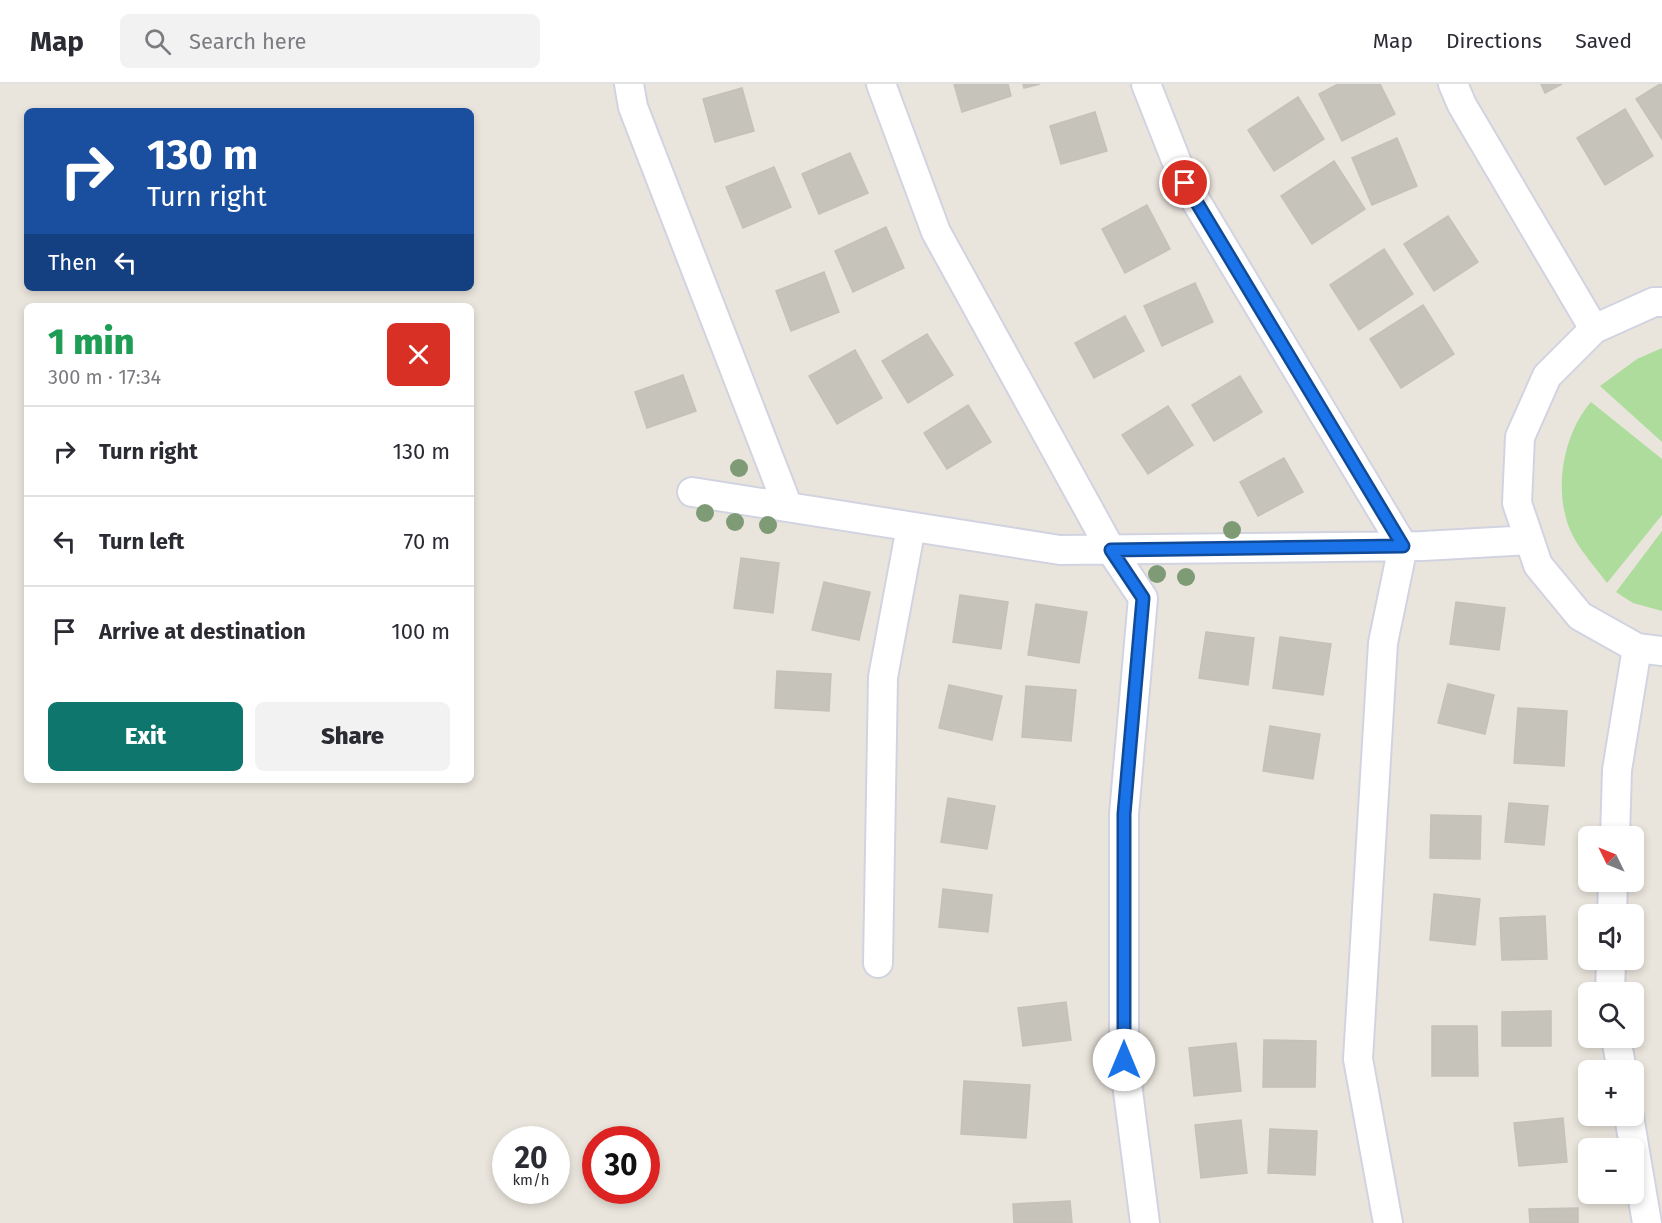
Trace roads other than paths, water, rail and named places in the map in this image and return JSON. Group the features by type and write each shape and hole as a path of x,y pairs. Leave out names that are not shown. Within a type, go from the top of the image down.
{"street":[{"path":"628,84 633,107 788,507"},
{"path":"881,84 936,232 1111,550 1143,598 1124,814 1124,1060 1145,1223"},
{"path":"1146,84 1185,183 1403,546 1383,643 1358,1059 1388,1223"},
{"path":"1453,84 1462,105 1594,329"},
{"path":"1615,826 1617,770 1650,650 1580,616 1538,565 1517,503 1520,436 1547,376 1594,329 1654,302 1662,302"},
{"path":"692,492 1060,550 1403,546 1529,540"},
{"path":"878,963 883,677 911,526"},
{"path":"1631,1126 1647,1223"}]}
